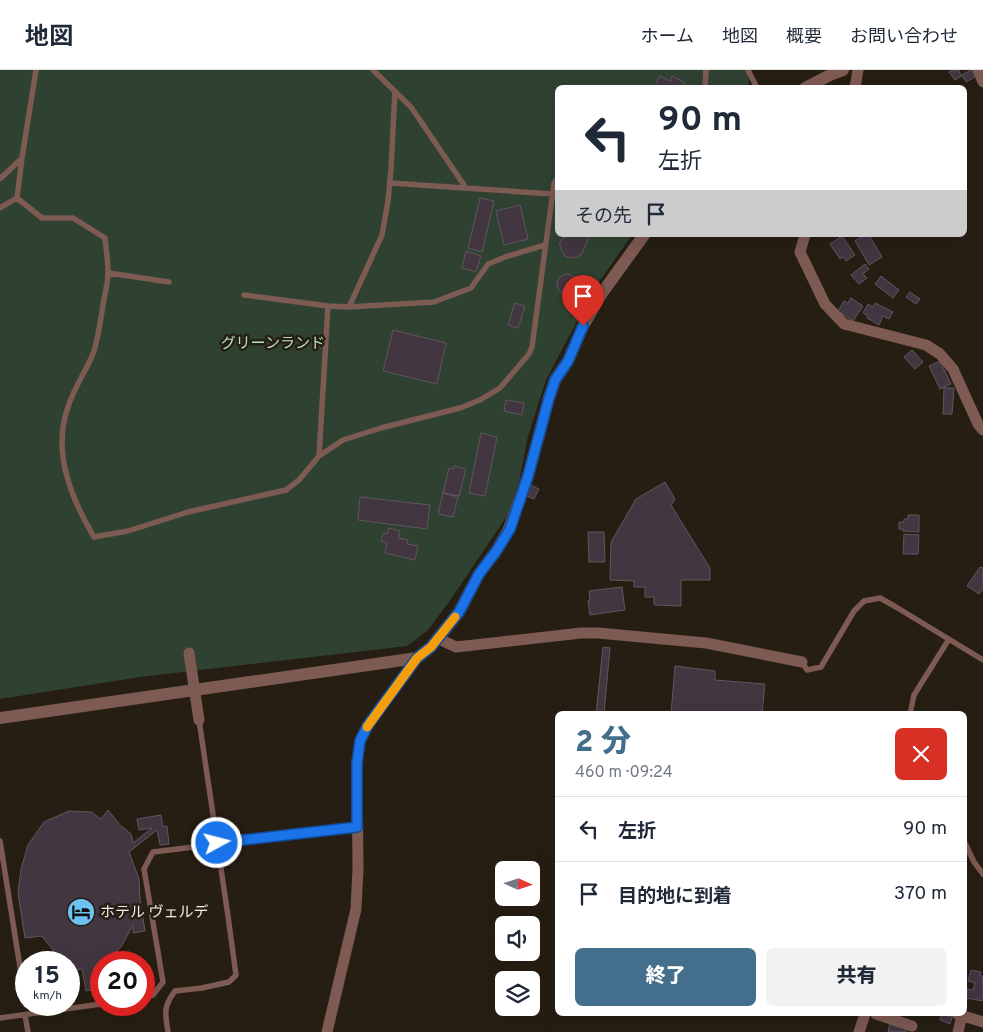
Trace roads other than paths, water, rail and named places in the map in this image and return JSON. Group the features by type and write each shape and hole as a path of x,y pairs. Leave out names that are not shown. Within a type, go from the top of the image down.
{"street":[{"path":"812,85 843,70"},
{"path":"856,85 858,70"},
{"path":"978,70 983,82"},
{"path":"327,1032 356,909 358,869 357,763 360,741 368,725 417,658 425,653 438,639 459,612 479,574 510,529 528,476 555,380 568,361 583,326 602,293 643,237"},
{"path":"804,237 800,252 825,304 844,324 926,345 940,354 953,369 978,424 983,430"},
{"path":"438,639 456,647 581,633 598,634 706,643 802,662"},
{"path":"189,654 199,720"},
{"path":"0,718 417,658"},
{"path":"858,1032 864,1016"},
{"path":"881,1016 912,1029 915,1016"},
{"path":"958,1032 960,1016"},
{"path":"966,1016 983,1022"}],"lane":[{"path":"17,198 36,70"},
{"path":"373,70 411,107 466,188"},
{"path":"704,85 706,70"},
{"path":"748,70 756,85"},
{"path":"349,307 382,234 390,183 395,91"},
{"path":"0,177 22,158"},
{"path":"17,198 42,218 73,218 105,238 108,273 100,325 94,350 68,406 62,426 61,447 70,488 81,516 94,537 128,530 188,512 286,490 299,480 319,456 343,440 381,428 460,408 480,400 500,388 529,354 532,347 555,182"},
{"path":"390,183 553,194"},
{"path":"0,208 17,198"},
{"path":"244,295 349,307 434,302 471,288 488,264 545,245"},
{"path":"108,273 169,282"},
{"path":"319,456 328,306"},
{"path":"802,662 806,670 821,667 854,611 864,601 880,598 983,660"},
{"path":"911,711 914,696 949,639"},
{"path":"168,1032 165,1011 175,991 229,982 236,975 199,720"},
{"path":"155,992 163,982 144,869 153,852 357,827"},
{"path":"0,841 17,951"},
{"path":"967,847 974,862 983,874"},
{"path":"0,1018 17,1016"},
{"path":"26,1016 28,1032"}],"place":[{"name":"ホテル ヴェルデ","path":"81,912"}],"park label":[{"name":"グリーンランド","path":"273,343"}]}
